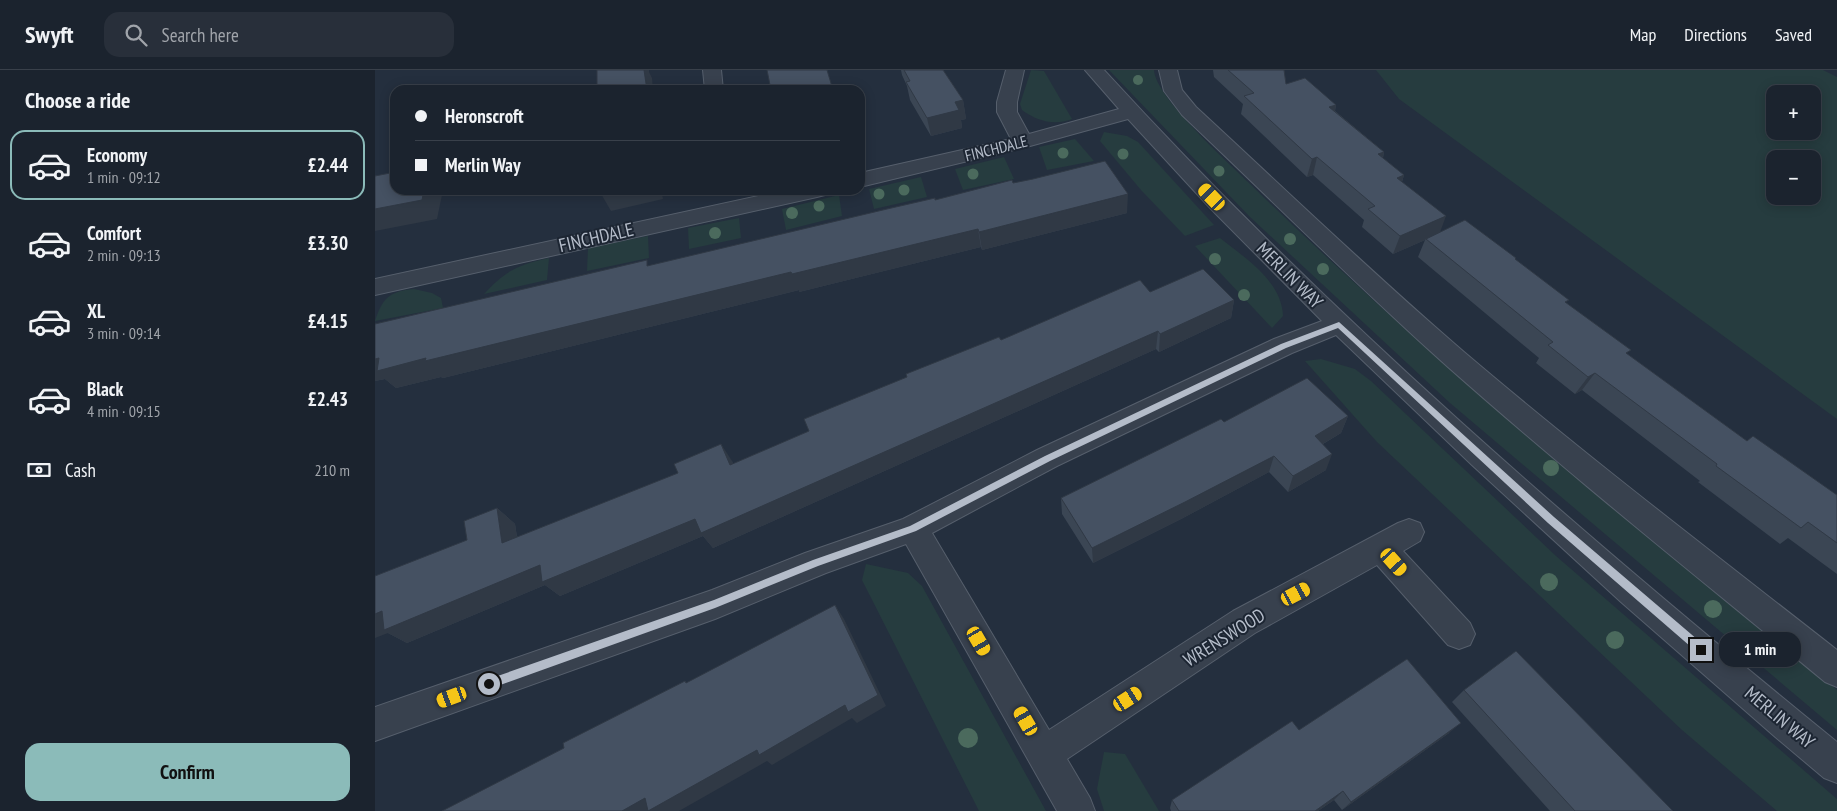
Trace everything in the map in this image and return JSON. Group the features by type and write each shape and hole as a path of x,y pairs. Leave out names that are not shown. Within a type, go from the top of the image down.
{"street":[{"path":"712,70 714,85"},
{"path":"1015,70 1007,102 1007,112 1023,142"},
{"name":"MERLIN WAY","path":"1094,70 1131,112 1232,218 1339,324 1551,520 1837,765"},
{"path":"1168,70 1173,91 1189,111 1317,234 1457,360 1596,476 1837,670"},
{"name":"FINCHDALE","path":"865,179 1023,142 1131,112"},
{"name":"FINCHDALE","path":"375,287 737,198 767,195"},
{"path":"375,724 715,604 816,563 913,528 1047,458 1283,346 1339,324"},
{"path":"913,528 1077,811"},
{"name":"WRENSWOOD","path":"1045,753 1245,622 1409,532"},
{"path":"1381,548 1459,634"}],"green space":[{"path":"1031,70 1044,71 1072,119 1059,122 1040,120 1022,110 1020,104"},
{"path":"1109,70 1154,70 1157,82 1166,96 1193,128 1318,249 1390,315 1611,506 1837,690 1837,730 1450,403 1250,217"},
{"path":"1376,70 1823,70 1837,77 1837,419 1399,99"},
{"path":"1104,132 1127,136 1138,142 1214,225 1185,236 1141,190 1100,141"},
{"path":"1075,139 1094,161 1047,170 1039,147"},
{"path":"1004,157 1014,179 963,190 955,169"},
{"path":"921,177 927,197 874,209 869,189"},
{"path":"839,195 842,216 786,230 782,209"},
{"path":"739,218 741,238 689,249 688,228"},
{"path":"648,236 649,258 587,271 588,248"},
{"path":"1220,238 1261,271 1276,292 1281,303 1283,316 1272,328 1195,246"},
{"path":"549,258 547,280 484,294 499,279 513,270 529,263"},
{"path":"414,289 432,293 441,298 443,308 375,321 381,307 388,298 398,292"},
{"path":"1321,359 1355,369 1371,381 1556,556 1837,799 1837,811 1777,811 1682,730 1377,442 1305,361"},
{"path":"866,564 908,573 922,586 1046,811 979,811 862,580"},
{"path":"1104,752 1125,754 1159,811 1104,811 1097,789"}],"building":[{"path":"597,70 644,70 646,85 597,85"},
{"path":"767,70 827,70 832,85 770,85"},
{"path":"904,70 943,70 963,100 955,102 959,110 927,118 906,82 910,81"},
{"path":"1228,70 1284,70 1286,84 1305,78 1336,105 1329,107 1384,152 1378,154 1404,175 1397,178 1446,216 1400,236 1368,209 1375,206 1317,157 1312,159 1244,96 1254,93"},
{"path":"1105,161 1128,194 979,232 978,229 792,274 791,272 377,371 379,358 375,359 375,324 647,260 647,266 935,198 935,200 1012,180 1013,183 1033,179"},
{"path":"390,173 390,195 423,195 422,200 375,209 375,176"},
{"path":"1465,220 1569,300 1565,302 1631,350 1626,353 1747,441 1753,436 1837,495 1837,543 1808,522 1801,528 1716,466 1717,464 1595,373 1588,377 1548,345 1553,342 1426,239"},
{"path":"1203,269 1234,300 1160,334 1158,331 701,533 695,519 542,582 540,565 384,630 382,611 375,614 375,576 467,540 464,521 497,508 502,543 678,473 674,464 721,444 730,465 809,431 804,419 907,377 906,374 999,337 1001,340 1140,280 1150,292"},
{"path":"1307,378 1348,416 1315,436 1332,454 1293,476 1274,456 1092,548 1061,498 1221,419 1224,422"},
{"path":"835,605 878,695 848,712 845,705 759,755 757,750 648,811 645,798 622,811 442,811 564,748 563,743 685,681 686,683"},
{"path":"1516,651 1673,811 1575,811 1464,690"},
{"path":"1407,659 1461,723 1351,802 1343,791 1315,811 1179,811 1172,800 1292,721 1299,730"}],"route":[{"path":"489,684 715,604 816,563 913,528 1047,458 1283,346 1339,324 1551,520 1701,650"}]}
